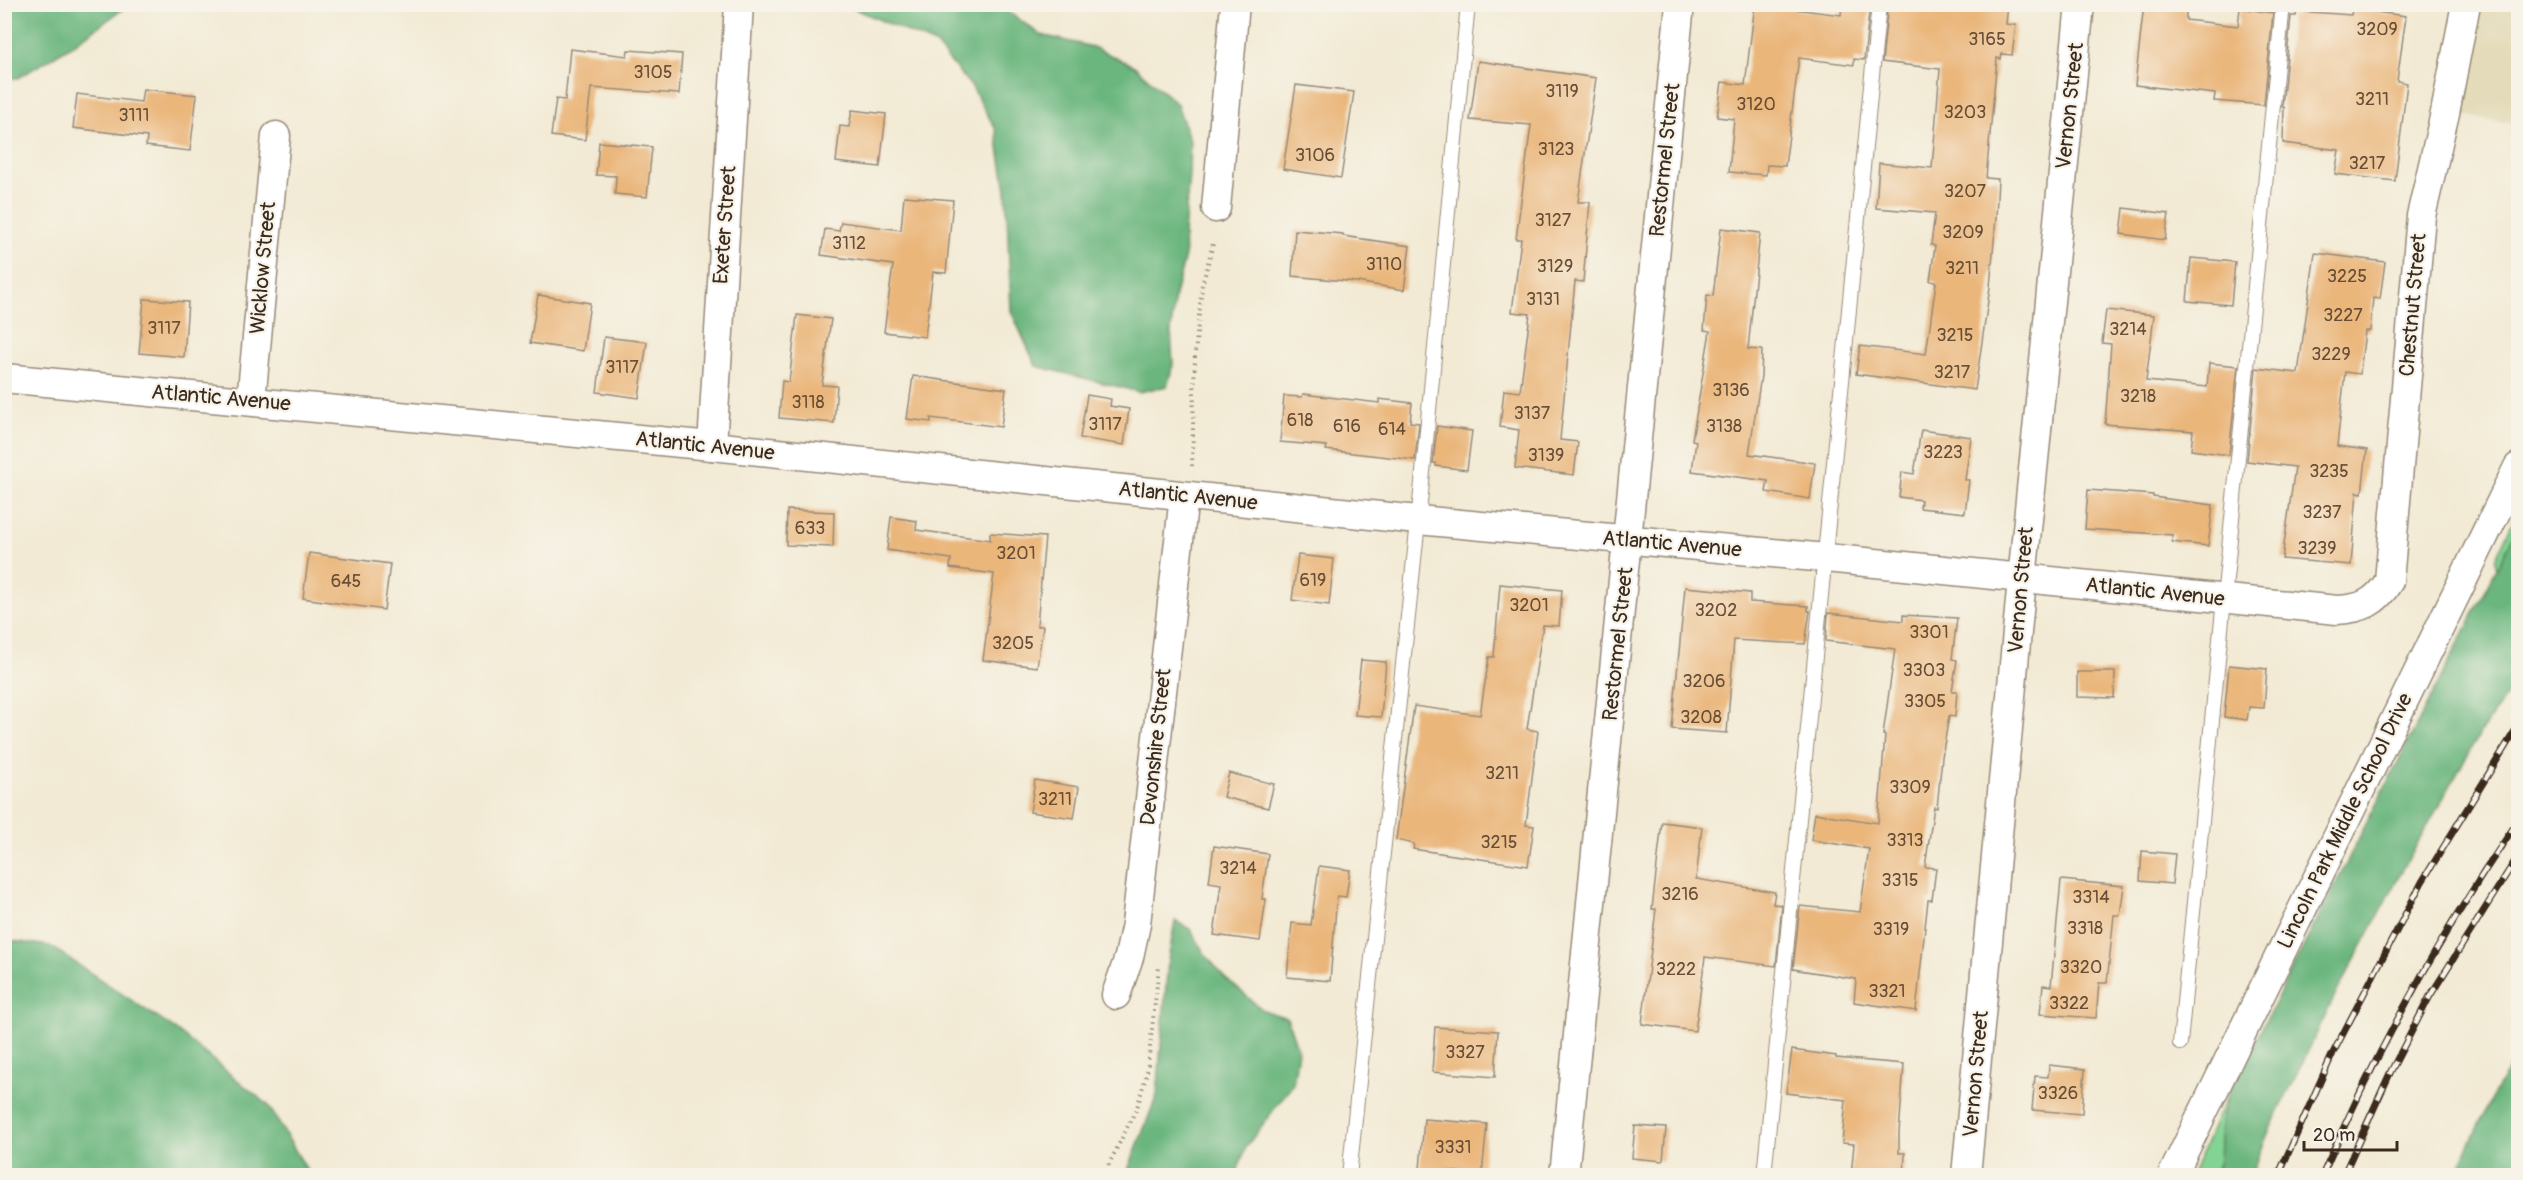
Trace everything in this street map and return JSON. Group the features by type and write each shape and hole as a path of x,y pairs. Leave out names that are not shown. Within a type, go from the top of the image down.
{"street":[{"name":"Exeter Street","path":"712,446 739,4"},
{"path":"1216,208 1235,4"},
{"name":"Restormel Street","path":"1564,1176 1680,4"},
{"name":"Vernon Street","path":"1966,1176 2022,579 2080,4"},
{"name":"Chestnut Street","path":"2371,603 2382,594 2389,582 2421,216 2445,113 2466,4"},
{"name":"Wicklow Street","path":"250,401 276,136"},
{"name":"Atlantic Avenue","path":"4,378 712,446 1188,484 1418,520 1826,558 2337,610 2355,609 2371,603"},
{"name":"Lincoln Park Middle School Drive","path":"2172,1176 2518,466"},
{"name":"Devonshire Street","path":"1116,995 1129,957 1136,924 1188,484"}],"lane":[{"path":"1349,1176 1418,520 1468,4"},
{"path":"1764,1176 1879,4"},
{"path":"2180,1043 2283,4"}],"path":[{"path":"1188,484 1195,354 1202,286 1213,244"},
{"path":"1103,1176 1137,1108 1147,1073 1161,956"}],"shaded area":[{"path":"2466,5 2518,5 2518,124 2445,113"}],"green space":[{"path":"4,5 129,5 68,48 18,78 5,78"},
{"path":"846,5 999,5 1041,35 1093,47 1134,66 1177,104 1190,141 1189,174 1184,234 1185,256 1175,295 1171,330 1173,365 1167,386 1139,392 1036,366 1011,311 1006,190 996,130 972,87 935,44"},
{"path":"2518,510 2518,527 2497,569 2495,560"},
{"path":"2518,527 2518,679 2482,730 2338,990 2269,1131 2251,1175 2214,1176 2219,1161 2221,1124 2228,1094"},
{"path":"1175,921 1190,929 1205,954 1225,978 1263,1010 1287,1018 1298,1051 1293,1084 1246,1147 1236,1175 1126,1175 1157,1095 1168,961"},
{"path":"5,940 50,946 176,1030 268,1105 310,1175 5,1175"},
{"path":"2518,1052 2518,1175 2455,1175 2490,1101"},
{"path":"2228,1094 2221,1124 2219,1161 2214,1175 2191,1176"}],"building":[{"path":"1755,4 1841,15 1842,4 1870,4 1864,60 1854,59 1854,65 1799,58 1785,166 1767,165 1766,175 1729,172 1734,119 1717,117 1722,82 1745,85"},
{"path":"1888,4 2008,4 2006,24 2016,25 2012,55 2002,54 2001,59 1997,58 1986,178 1998,179 1996,218 1990,287 1975,390 1856,374 1860,346 1926,354 1936,282 1930,281 1935,246 1931,245 1935,213 1876,208 1879,163 1932,168 1940,69 1882,62"},
{"path":"2144,4 2186,8 2186,20 2238,26 2240,8 2273,13 2264,105 2214,101 2215,94 2135,85"},
{"path":"2352,9 2406,16 2397,81 2407,83 2395,181 2335,174 2339,150 2283,143 2284,107 2282,107 2291,16 2296,16 2297,11 2351,15"},
{"path":"570,49 627,56 628,50 682,54 679,94 591,88 585,140 551,136 556,99 565,100"},
{"path":"1478,61 1596,78 1578,202 1590,202 1583,282 1575,281 1560,440 1578,442 1574,475 1515,468 1519,430 1500,427 1504,390 1520,392 1530,314 1512,312 1521,239 1516,239 1531,125 1470,120"},
{"path":"1296,85 1354,92 1341,178 1283,169"},
{"path":"143,89 197,95 190,151 146,146 147,137 73,128 77,94 141,102"},
{"path":"852,110 886,114 880,167 836,162 840,126 849,127"},
{"path":"599,142 652,147 647,197 615,194 616,176 596,175"},
{"path":"904,196 953,200 946,273 933,272 925,337 884,332 893,265 821,255 825,229 839,231 841,222 901,230"},
{"path":"2124,208 2169,214 2165,240 2121,234"},
{"path":"1721,228 1760,233 1748,349 1762,350 1761,376 1749,454 1815,463 1810,499 1766,492 1768,481 1692,471 1696,441 1692,440 1710,331 1704,330 1707,295 1713,296"},
{"path":"1295,230 1343,234 1343,236 1410,246 1404,290 1357,282 1292,276"},
{"path":"2315,253 2385,262 2380,299 2373,298 2370,331 2365,331 2360,374 2345,372 2337,446 2367,450 2362,493 2357,492 2351,565 2282,559 2295,467 2247,461 2256,368 2298,373"},
{"path":"2191,258 2235,262 2231,305 2187,301"},
{"path":"538,295 590,303 583,351 530,343"},
{"path":"144,299 188,302 184,357 139,353"},
{"path":"2106,310 2154,315 2146,381 2207,387 2209,363 2238,366 2229,455 2191,450 2193,431 2105,424 2111,344 2102,343"},
{"path":"797,315 831,319 822,385 837,386 834,423 779,418 782,381 789,382"},
{"path":"604,337 647,342 639,398 597,392"},
{"path":"913,376 1006,389 1001,427 931,418 931,422 907,419"},
{"path":"1303,394 1379,403 1379,399 1412,403 1410,422 1419,423 1415,460 1326,450 1327,446 1280,442 1284,396 1302,397"},
{"path":"1087,395 1111,399 1110,406 1129,409 1124,445 1080,438"},
{"path":"1437,426 1472,431 1467,470 1436,466 1436,463 1433,463"},
{"path":"1921,430 1971,437 1965,480 1969,480 1965,513 1920,508 1921,500 1899,497 1902,472 1914,474"},
{"path":"2088,490 2153,495 2153,497 2213,505 2208,546 2172,542 2173,535 2085,529"},
{"path":"787,510 834,512 833,547 786,545"},
{"path":"891,517 917,521 916,530 990,540 990,533 1045,537 1037,626 1043,626 1037,667 983,660 994,574 950,568 951,559 887,550"},
{"path":"309,553 390,564 384,610 303,598"},
{"path":"1298,555 1334,559 1329,605 1292,600"},
{"path":"1500,584 1562,590 1559,626 1543,625 1527,729 1538,731 1526,825 1534,826 1528,866 1413,849 1414,844 1396,840 1414,706 1480,715 1489,657 1494,657"},
{"path":"1685,587 1750,593 1750,602 1808,606 1808,611 1810,611 1805,644 1734,640 1727,733 1672,729"},
{"path":"1828,613 1903,621 1903,615 1957,618 1952,659 1957,660 1952,691 1957,691 1955,717 1949,716 1937,808 1934,807 1925,867 1936,868 1932,900 1928,900 1916,1011 1854,1002 1856,979 1793,969 1800,906 1860,912 1869,849 1811,840 1815,813 1878,823 1885,735 1883,735 1895,649 1826,641"},
{"path":"1361,660 1386,662 1381,717 1355,715"},
{"path":"2229,665 2267,669 2264,708 2249,707 2247,720 2224,717"},
{"path":"2077,672 2115,672 2114,698 2077,697"},
{"path":"1229,773 1274,784 1268,808 1223,797"},
{"path":"1035,780 1079,787 1074,818 1030,812"},
{"path":"1662,822 1702,827 1696,879 1775,892 1773,904 1782,905 1776,966 1705,957 1695,1031 1642,1024 1656,909 1652,909"},
{"path":"1214,846 1268,854 1262,899 1266,899 1260,941 1214,935 1221,884 1209,882"},
{"path":"2142,851 2175,854 2172,884 2140,881"},
{"path":"1319,866 1350,870 1346,897 1337,896 1330,981 1287,977 1292,923 1311,925"},
{"path":"2061,880 2124,886 2120,915 2114,915 2107,983 2099,983 2096,1018 2040,1014 2043,985 2051,986"},
{"path":"1435,1027 1498,1031 1495,1077 1432,1072"},
{"path":"1792,1050 1836,1056 1836,1058 1904,1064 1899,1153 1905,1153 1904,1176 1851,1176 1854,1144 1842,1143 1846,1100 1786,1093"},
{"path":"2049,1065 2085,1069 2082,1114 2032,1110 2035,1076 2048,1077"},
{"path":"1424,1119 1487,1124 1482,1174 1420,1169"},
{"path":"1635,1126 1666,1128 1663,1161 1632,1158"}],"railway":[{"path":"2278,1176 2333,1053 2422,882 2518,726"},
{"path":"2322,1176 2387,1038 2411,994 2462,906 2518,821"},
{"path":"2343,1176 2391,1071 2430,996 2518,856"}]}
